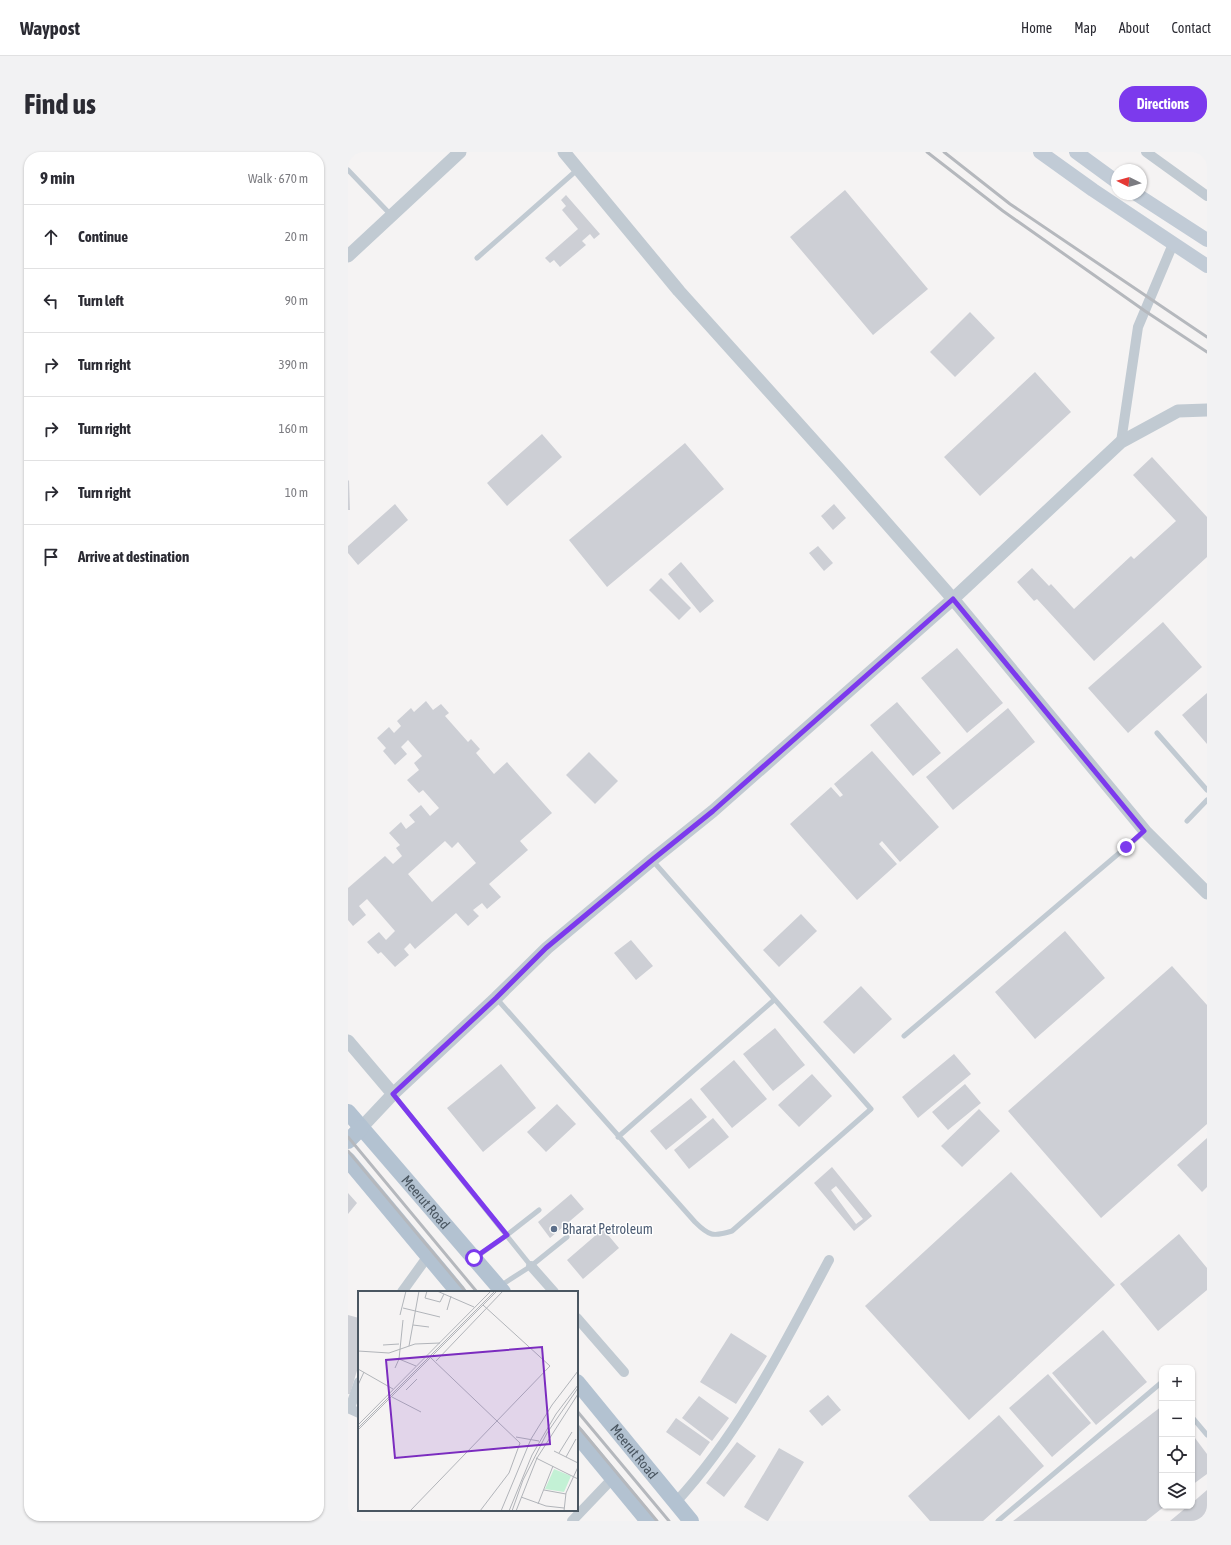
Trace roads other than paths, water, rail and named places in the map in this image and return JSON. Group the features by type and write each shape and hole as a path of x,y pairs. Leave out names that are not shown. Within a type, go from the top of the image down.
{"main road":[{"path":"1040,152 1093,190 1207,266"},
{"path":"1076,152 1111,178"},
{"path":"1145,200 1207,240"},
{"name":"Meerut Road","path":"348,1112 501,1289"},
{"path":"348,1141 361,1128"},
{"path":"348,1160 457,1291"},
{"name":"Meerut Road","path":"578,1383 691,1521"},
{"path":"578,1436 648,1521"}],"street":[{"path":"348,256 460,152"},
{"path":"564,152 679,290 953,599 1144,831 1207,894"},
{"path":"1146,152 1207,196"},
{"path":"1121,442 1138,327 1173,244"},
{"path":"361,1128 393,1094 496,998 546,948 713,811 953,599 1121,442 1178,411 1207,410"},
{"path":"348,1041 393,1094"},
{"path":"403,1291 428,1256"},
{"path":"676,1502 690,1486 739,1421 783,1345 829,1260"},
{"path":"531,1266 553,1291"},
{"path":"578,1319 624,1372"},
{"path":"358,1385 349,1408 358,1412"},
{"path":"572,1521 613,1478"}],"lane":[{"path":"477,258 578,169"},
{"path":"348,170 391,216"},
{"path":"1157,733 1207,790"},
{"path":"1187,821 1207,800"},
{"path":"904,1036 1144,831"},
{"path":"496,998 695,1222 705,1232 718,1236 732,1231 871,1109 652,860"},
{"path":"618,1137 774,1000"},
{"path":"393,1094 531,1266"},
{"path":"474,1258 539,1210"},
{"path":"501,1289 567,1237"},
{"path":"998,1521 1159,1385"},
{"path":"1195,1421 1207,1435"}],"railway":[{"path":"927,152 1003,211 1145,311 1207,352"},
{"path":"944,152 1010,204 1207,337"},
{"path":"348,1137 476,1291"},
{"path":"348,1151 465,1291"},
{"path":"578,1412 669,1521"},
{"path":"578,1426 657,1521"}],"place":[{"name":"Bharat Petroleum","path":"554,1229"}]}
